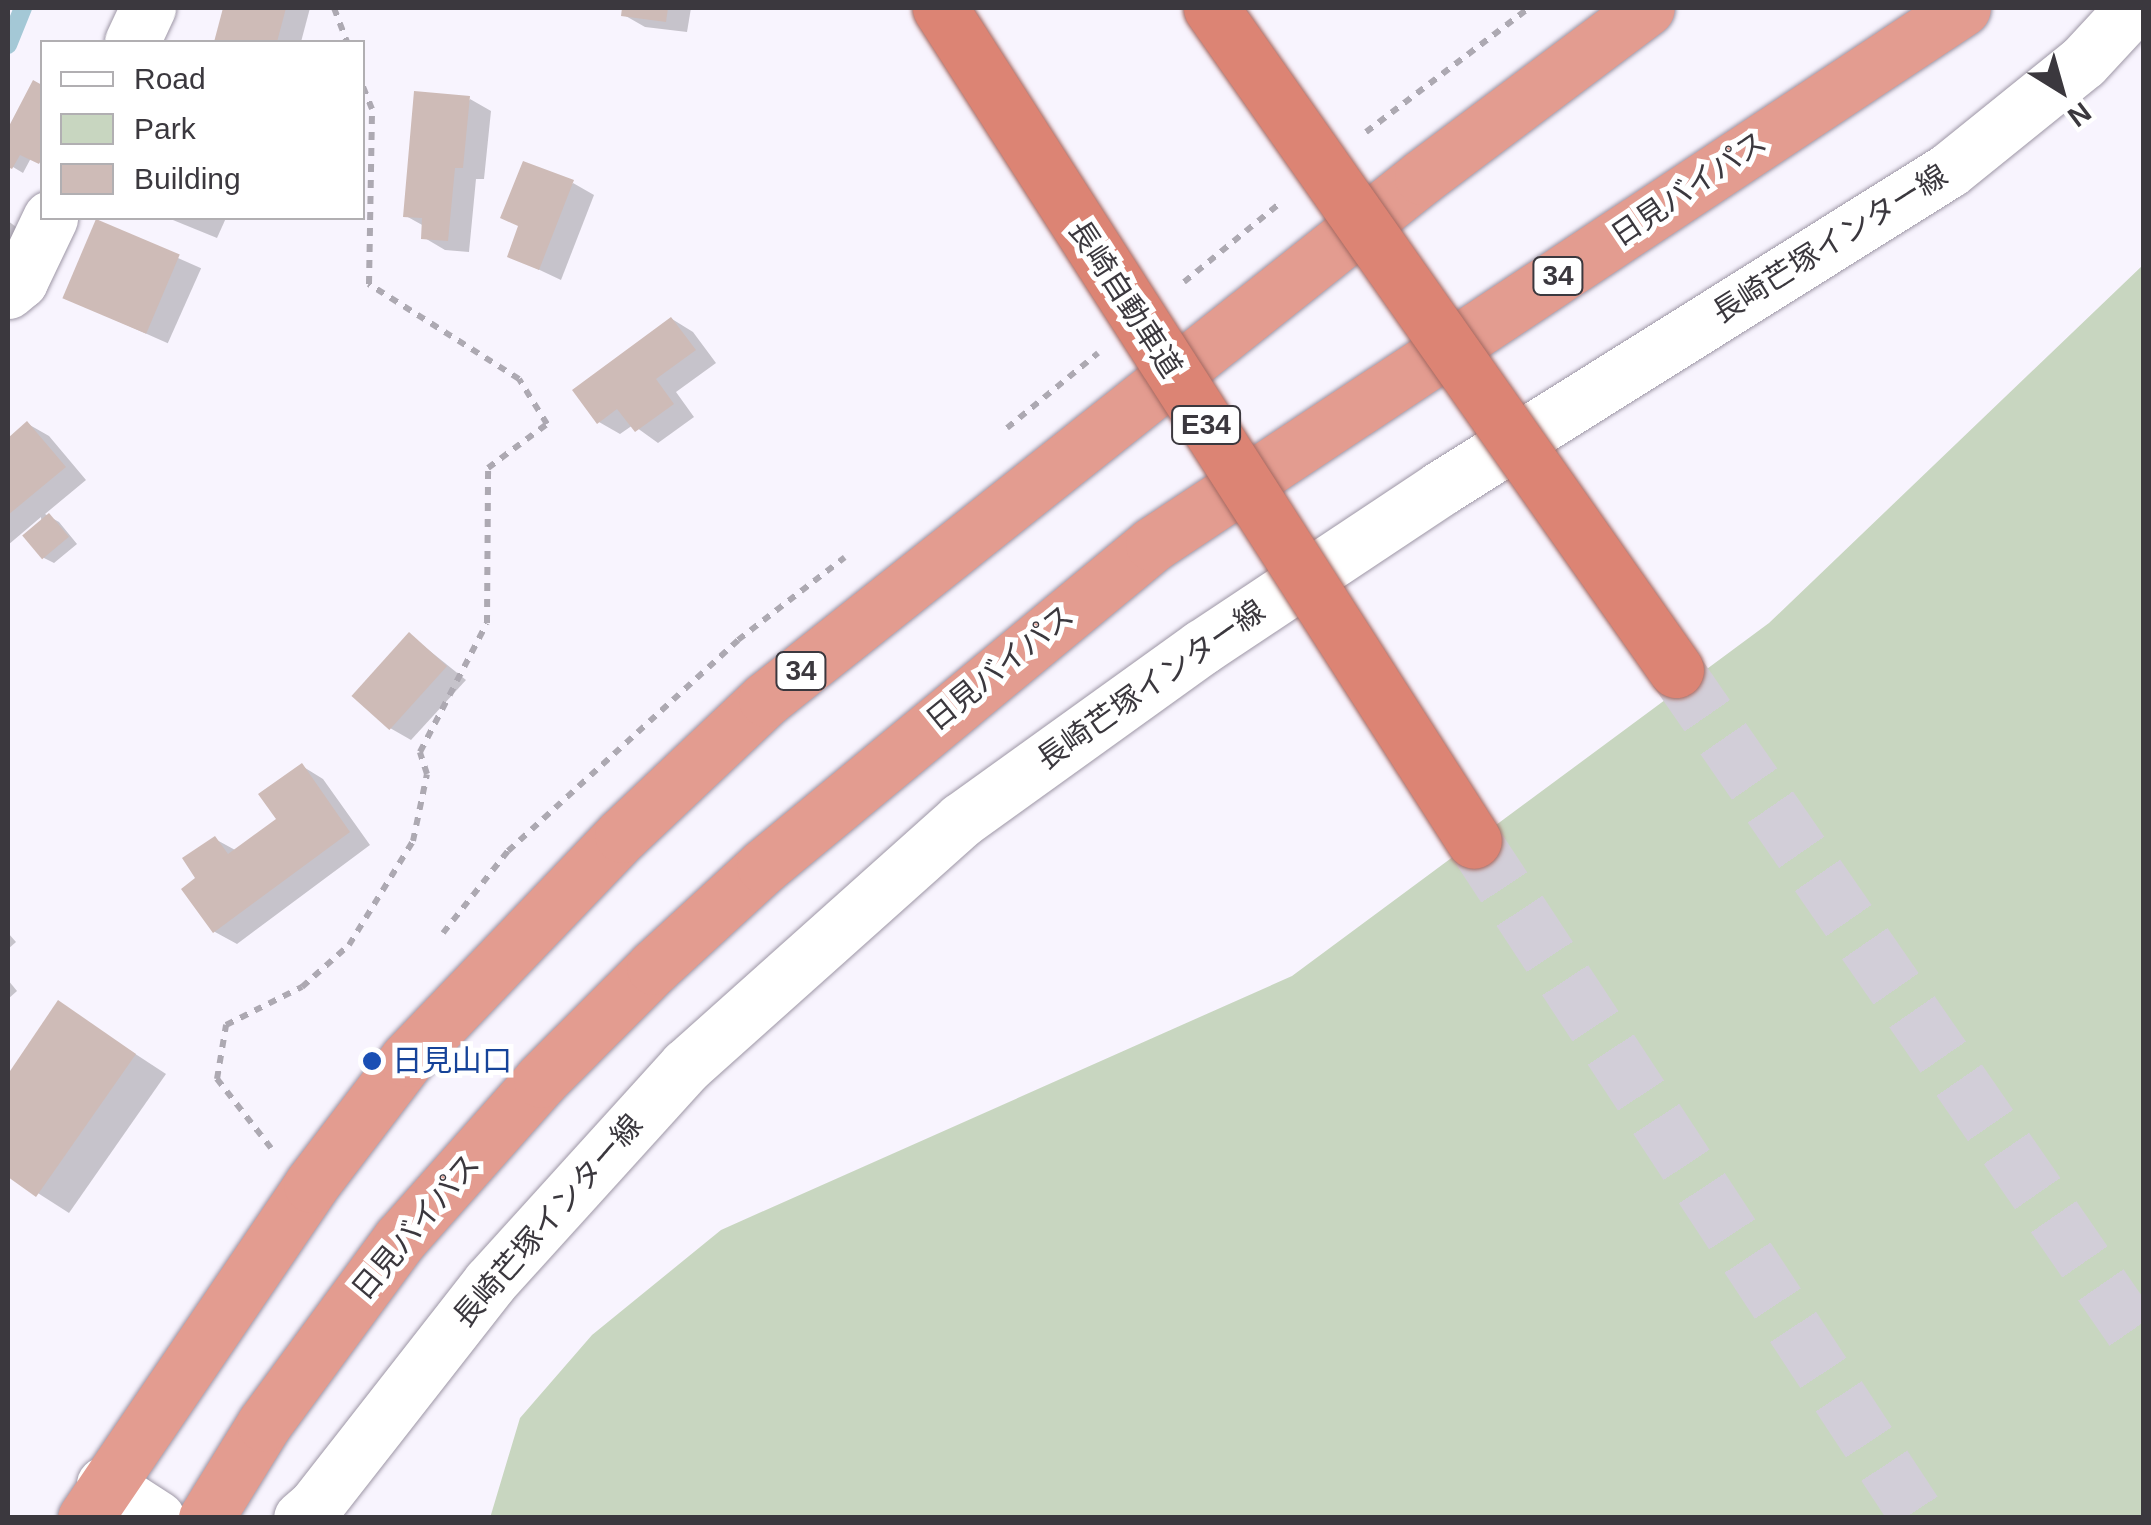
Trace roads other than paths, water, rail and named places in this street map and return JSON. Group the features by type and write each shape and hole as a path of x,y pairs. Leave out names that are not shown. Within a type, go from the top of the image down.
{"highway":[{"name":"長崎自動車道","path":"940,8 1474,842"},
{"path":"1211,8 1676,670"},
{"name":"34","path":"95,1501 311,1185 407,1059 622,836 782,686 1422,176 1647,8"},
{"name":"日見バイパス","path":"206,1518 264,1424 400,1239 553,1069 654,967 779,854 1153,544 1963,8"}],"main road":[{"path":"133,40 148,8"},
{"name":"長崎芒塚インター線","path":"302,1518 316,1506 490,1282 686,1066 961,820 1202,647 1440,488 1949,170 2083,62 2133,8"},
{"path":"8,291 20,280 49,220"},
{"path":"95,1501 157,1518"}],"waterway":[{"path":"8,45 23,8"}],"tunnel":[{"path":"1676,670 2144,1347"},
{"path":"1474,841 1919,1518"}],"place":[{"name":"日見山口","path":"372,1061"}]}
